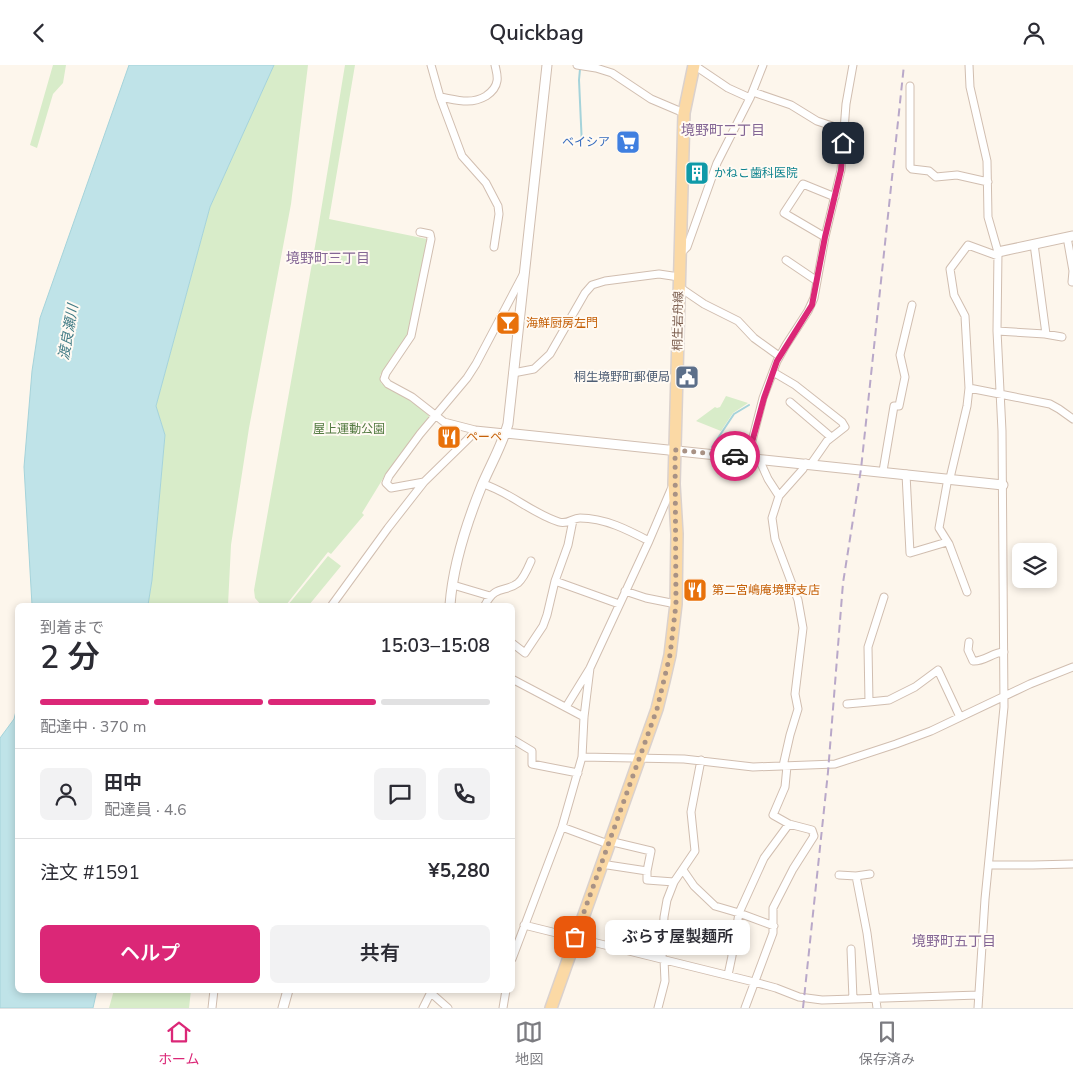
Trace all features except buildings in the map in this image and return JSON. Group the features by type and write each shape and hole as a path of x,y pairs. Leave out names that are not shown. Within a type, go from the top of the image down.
{"main road":[{"name":"桐生岩舟線","path":"551,1008 657,709 670,655 676,604 677,534 674,484 684,113 693,65"}],"street":[{"path":"431,65 440,97 462,156 486,183 498,206 500,214 494,247"},
{"path":"440,97 464,102 476,101 489,94 495,88 497,79 495,65"},
{"path":"450,603 456,568 468,527 483,484 505,433 547,65"},
{"path":"577,65 596,67 612,73 651,99 684,113"},
{"path":"686,65 693,65 728,88 791,105 817,121 844,130"},
{"path":"680,254 687,247 716,163 751,95 763,65"},
{"path":"748,457 764,398 779,355 812,305 825,237 841,170 846,104 853,65"},
{"path":"969,65 970,87 987,161 988,217 998,254 997,331 1002,394 1003,485 1004,697 978,1008"},
{"path":"910,86 910,167 912,169 929,171 936,177 957,175 988,182"},
{"path":"825,237 784,213 803,184 835,197"},
{"path":"420,232 430,234 431,239 414,324 411,335 384,379 412,397 444,423 475,430 809,463 1003,485"},
{"path":"967,592 947,542 939,528 967,406 969,388 965,316 954,295 950,269 968,245 998,254 1070,237 1072,282"},
{"path":"1034,244 1046,334"},
{"path":"786,260 817,281"},
{"path":"424,482 391,488 386,483 406,452 467,379 524,272"},
{"path":"513,373 534,369 550,354 585,293 592,285 605,281 659,274 678,282 704,304 738,321 754,338 779,355"},
{"path":"883,471 894,406 898,406 905,377 900,355 912,305"},
{"path":"997,331 1046,334 1062,337"},
{"path":"745,1008 771,941 774,926 774,908 793,869 814,836 812,830 789,824 773,815 785,787 785,766 790,735 798,709 795,694 804,628 798,600 773,533 772,518 779,496 831,437 845,427 842,422 795,385 773,372"},
{"path":"969,388 1050,405 1073,419"},
{"path":"790,402 831,437"},
{"path":"333,603 424,482 475,430"},
{"path":"759,459 768,479 779,496"},
{"path":"906,474 910,553 947,542"},
{"path":"483,484 559,522 566,523 579,518 615,525 650,541"},
{"path":"566,707 590,668 650,541 674,484"},
{"path":"515,645 526,653 543,626 548,615 555,581 568,545 573,520"},
{"path":"486,603 490,596 499,590 518,583 531,561"},
{"path":"555,581 619,604"},
{"path":"454,585 490,596"},
{"path":"625,591 646,598 676,604"},
{"path":"869,702 868,647 884,597"},
{"path":"969,643 968,650 973,661 980,661 999,652 1004,652"},
{"path":"582,757 701,760 752,767 835,764 896,745 1073,667"},
{"path":"515,950 562,827 578,773 582,757 584,717 590,668"},
{"path":"847,704 889,701 915,687 938,670 960,717"},
{"path":"515,681 584,717"},
{"path":"515,741 532,751 532,764 578,773"},
{"path":"658,1008 665,981 663,959 664,917 667,900 674,882 695,851 691,812 701,760"},
{"path":"728,975 738,913 764,858 789,824"},
{"path":"562,827 608,843 651,851 647,879 674,882"},
{"path":"989,865 1073,863"},
{"path":"601,864 647,871"},
{"path":"683,871 694,887 715,906 774,926"},
{"path":"839,875 856,876 870,874"},
{"path":"856,876 867,933 876,1008"},
{"path":"524,925 728,975 776,988 799,997 813,999 874,999 979,995"},
{"path":"851,949 853,999"},
{"path":"212,1008 214,993"},
{"path":"283,1008 287,993"},
{"path":"423,1008 431,993"},
{"path":"434,993 448,1008"},
{"path":"503,1008 506,993"}],"green space":[{"path":"53,65 66,65 63,83 53,94 37,148 30,145"},
{"path":"274,65 308,65 291,204 249,428 231,545 228,603 148,603 165,435 156,406 210,207"},
{"name":"屋上運動公園","path":"345,65 355,65 329,219 427,239 407,337 380,375 381,383 410,399 429,416 429,419 384,477 362,513 364,515 331,554 328,552 288,603 259,603 255,598 254,590"},
{"path":"726,396 748,403 733,413 721,431 696,421 715,407 720,407"},
{"path":"328,556 341,566 311,603 290,603"},
{"path":"113,993 191,993 189,1008 109,1008"}],"water":[{"name":"渡良瀬川","path":"129,65 274,65 210,207 156,406 165,435 148,603 32,603 24,467 32,371 40,318"},
{"path":"15,715 15,993 96,993 93,1008 0,1008 0,738"}],"waterway":[{"path":"580,69 582,146"},
{"path":"712,447 734,414 749,405"}],"railway":[{"path":"803,1008 828,772 843,583 861,469 904,65"}],"way so far":[{"path":"575,937 657,709 670,655 676,604 675,450 735,456"}],"place":[{"name":"ベイシア","path":"628,142"},
{"name":"かねこ歯科医院","path":"697,173"},
{"name":"海鮮厨房左門","path":"508,323"},
{"name":"桐生境野町郵便局","path":"687,377"},
{"name":"ペーペ","path":"449,437"},
{"name":"第二宮嶋庵境野支店","path":"695,590"},
{"name":"ぶらす屋製麺所","path":"575,937"}],"district":[{"name":"境野町二丁目","path":"723,130"},
{"name":"境野町三丁目","path":"328,258"},
{"name":"境野町五丁目","path":"954,941"}],"route":[{"path":"735,456 748,457 764,398 779,355 812,305 825,237 841,170 843,143"}]}
